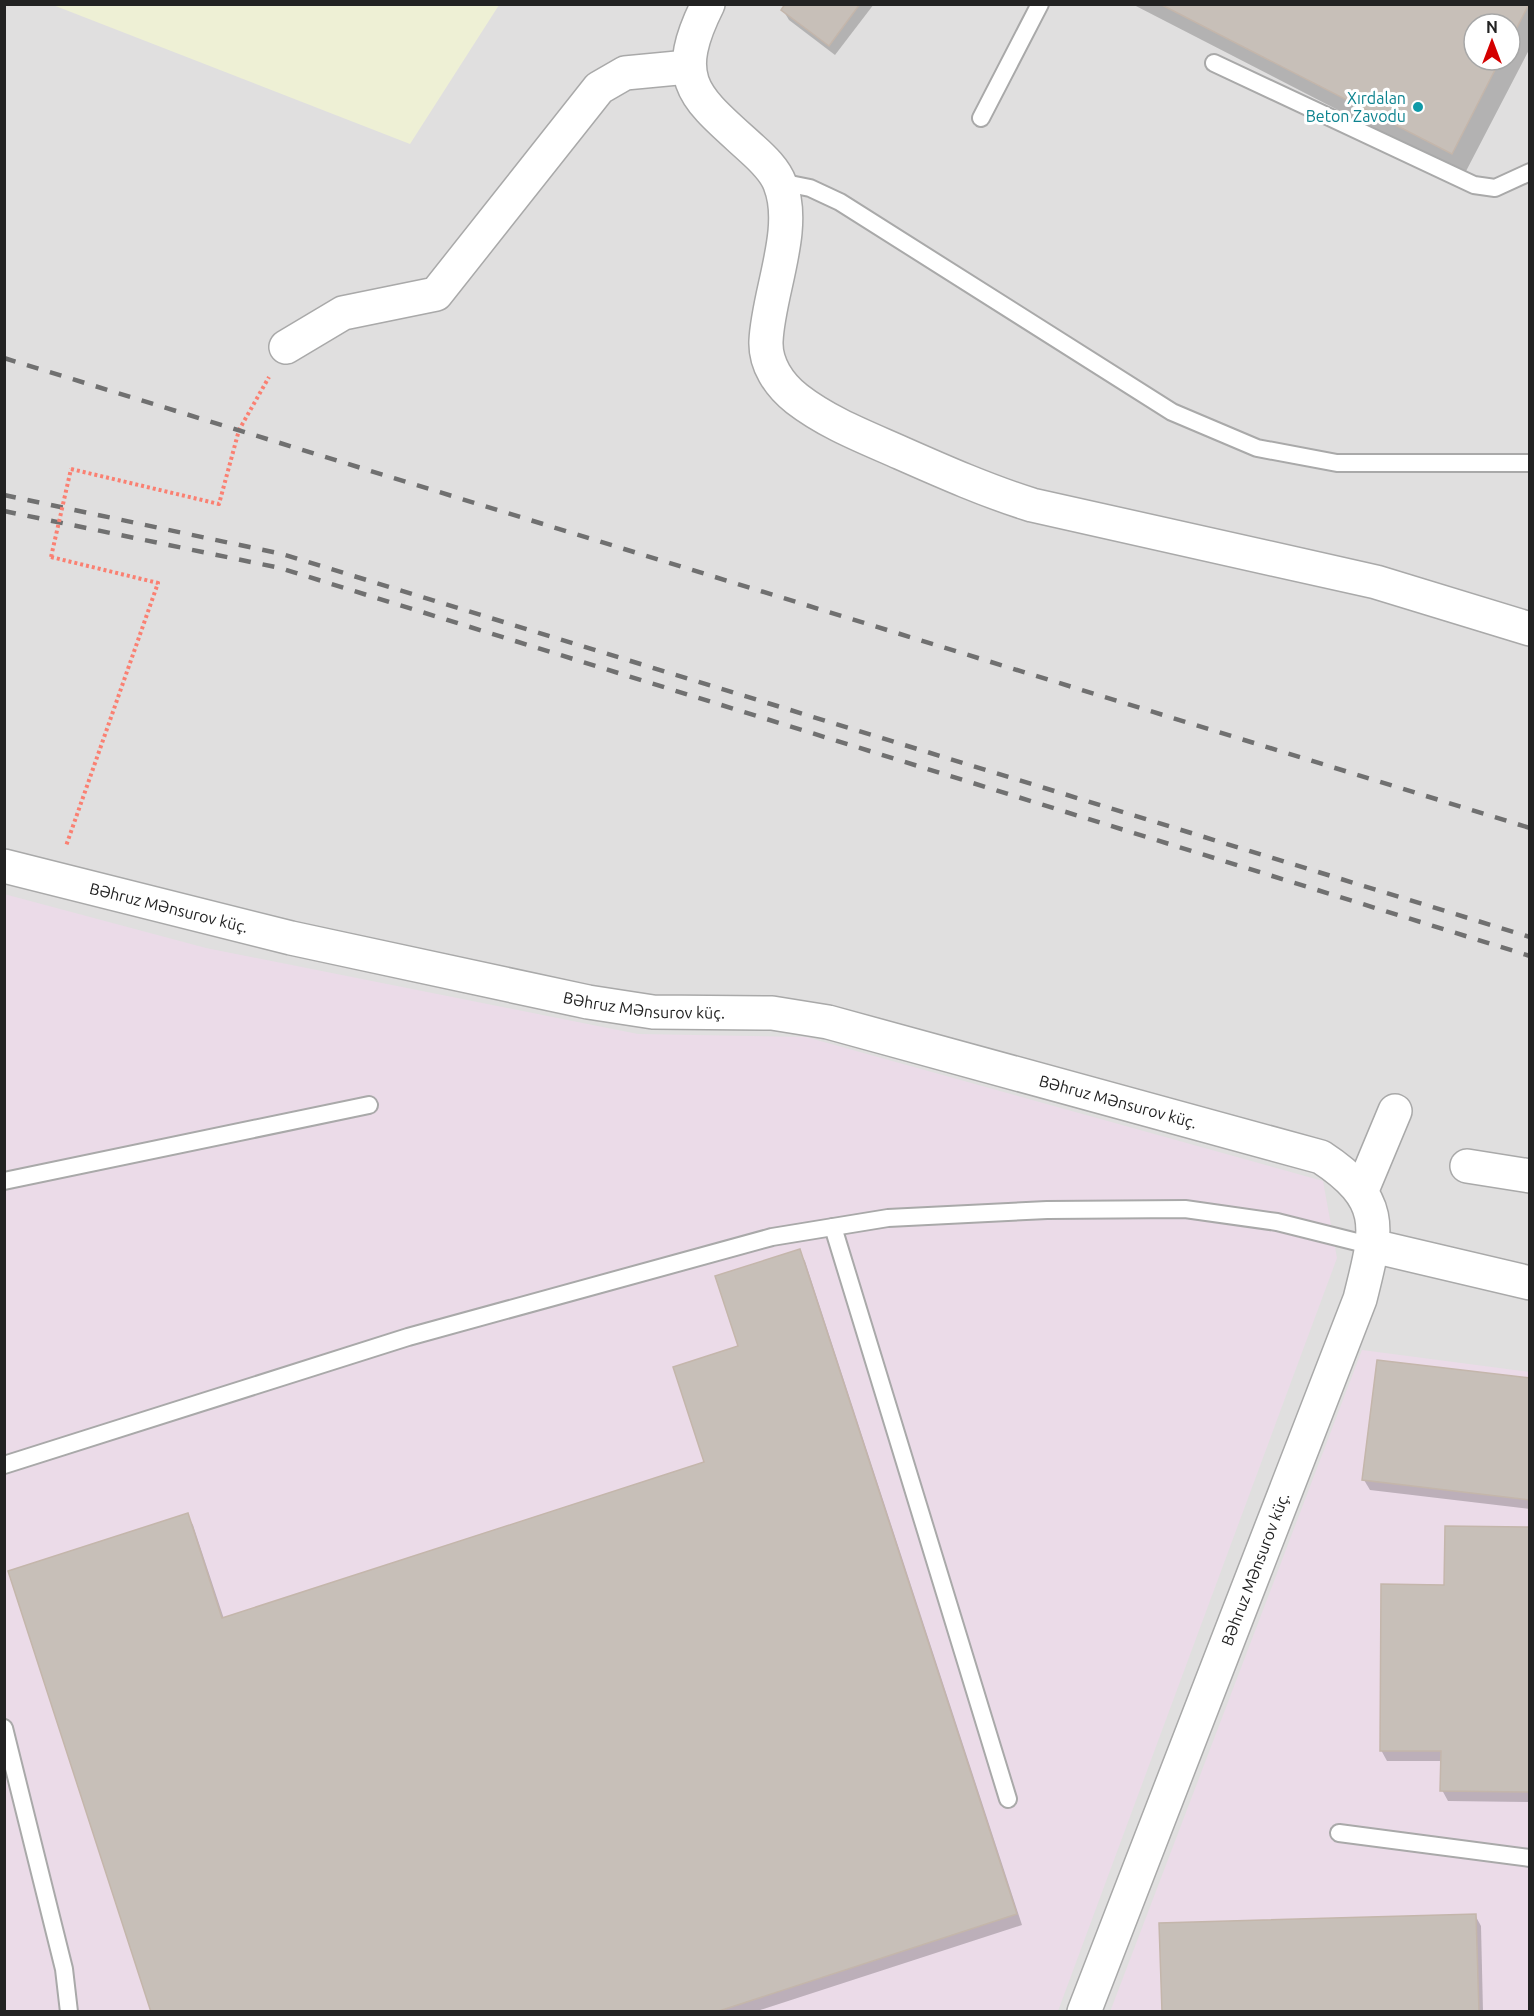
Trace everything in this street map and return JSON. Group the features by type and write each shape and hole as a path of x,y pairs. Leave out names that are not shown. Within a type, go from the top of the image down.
{"street":[{"path":"708,4 690,44 688,67 694,89 709,110 765,162 780,182 786,217 766,341 768,363 783,386 796,398 837,425 994,494 1032,505 1376,582 1530,629"},
{"path":"286,347 343,313 436,294 599,88 625,73 688,67"},
{"name":"Bəhruz Mənsurov küç.","path":"4,866 291,938 588,1002 652,1012 772,1013 828,1022 1321,1157 1344,1172 1362,1190 1373,1222 1373,1246 1360,1299 1084,2012"},
{"path":"1362,1190 1395,1111"},
{"path":"1467,1166 1530,1176"},
{"path":"1373,1246 1530,1283"}],"lane":[{"path":"981,118 1040,4"},
{"path":"1214,63 1474,185 1495,188 1530,172"},
{"path":"780,182 810,188 840,202 1172,412 1257,448 1337,462 1530,462"},
{"path":"4,1181 369,1105"},
{"path":"4,1465 408,1337 772,1237 888,1218 1047,1210 1185,1209 1277,1222 1373,1246"},
{"path":"833,1227 1008,1799"},
{"path":"4,1728 64,1969 69,2012"},
{"path":"1339,1833 1530,1858"}],"path":[{"path":"55,879 158,583 51,557 71,469 219,504 239,430 286,347"}],"shaded area":[{"path":"5,5 1529,5 1529,2011 5,2011"},
{"path":"4,894 206,948 638,1034 806,1037 1323,1181 1337,1258 1058,2011 5,2011"},
{"path":"1362,1350 1529,1372 1529,2011 1110,2012"}],"green space":[{"path":"53,5 499,5 410,144"}],"building":[{"path":"785,4 860,4 829,46 781,10"},
{"name":"Xırdalan Beton Zavodu","path":"1160,4 1529,4 1522,18 1522,12 1462,12 1462,72 1494,72 1452,154"},
{"path":"800,1249 1017,1914 716,2012 151,2012 8,1571 188,1513 222,1618 704,1462 673,1367 738,1346 715,1276"},
{"path":"1377,1360 1530,1378 1530,1500 1362,1480"},
{"path":"1445,1526 1530,1527 1530,1792 1440,1791 1441,1751 1380,1751 1381,1584 1444,1585"},
{"path":"1476,1914 1479,2012 1162,2012 1159,1923"}],"railway":[{"path":"4,358 1530,828"},
{"path":"4,495 282,554 1530,937"},
{"path":"4,511 280,568 1530,956"}],"place":[{"name":"Xırdalan Beton Zavodu","path":"1418,107"}]}
